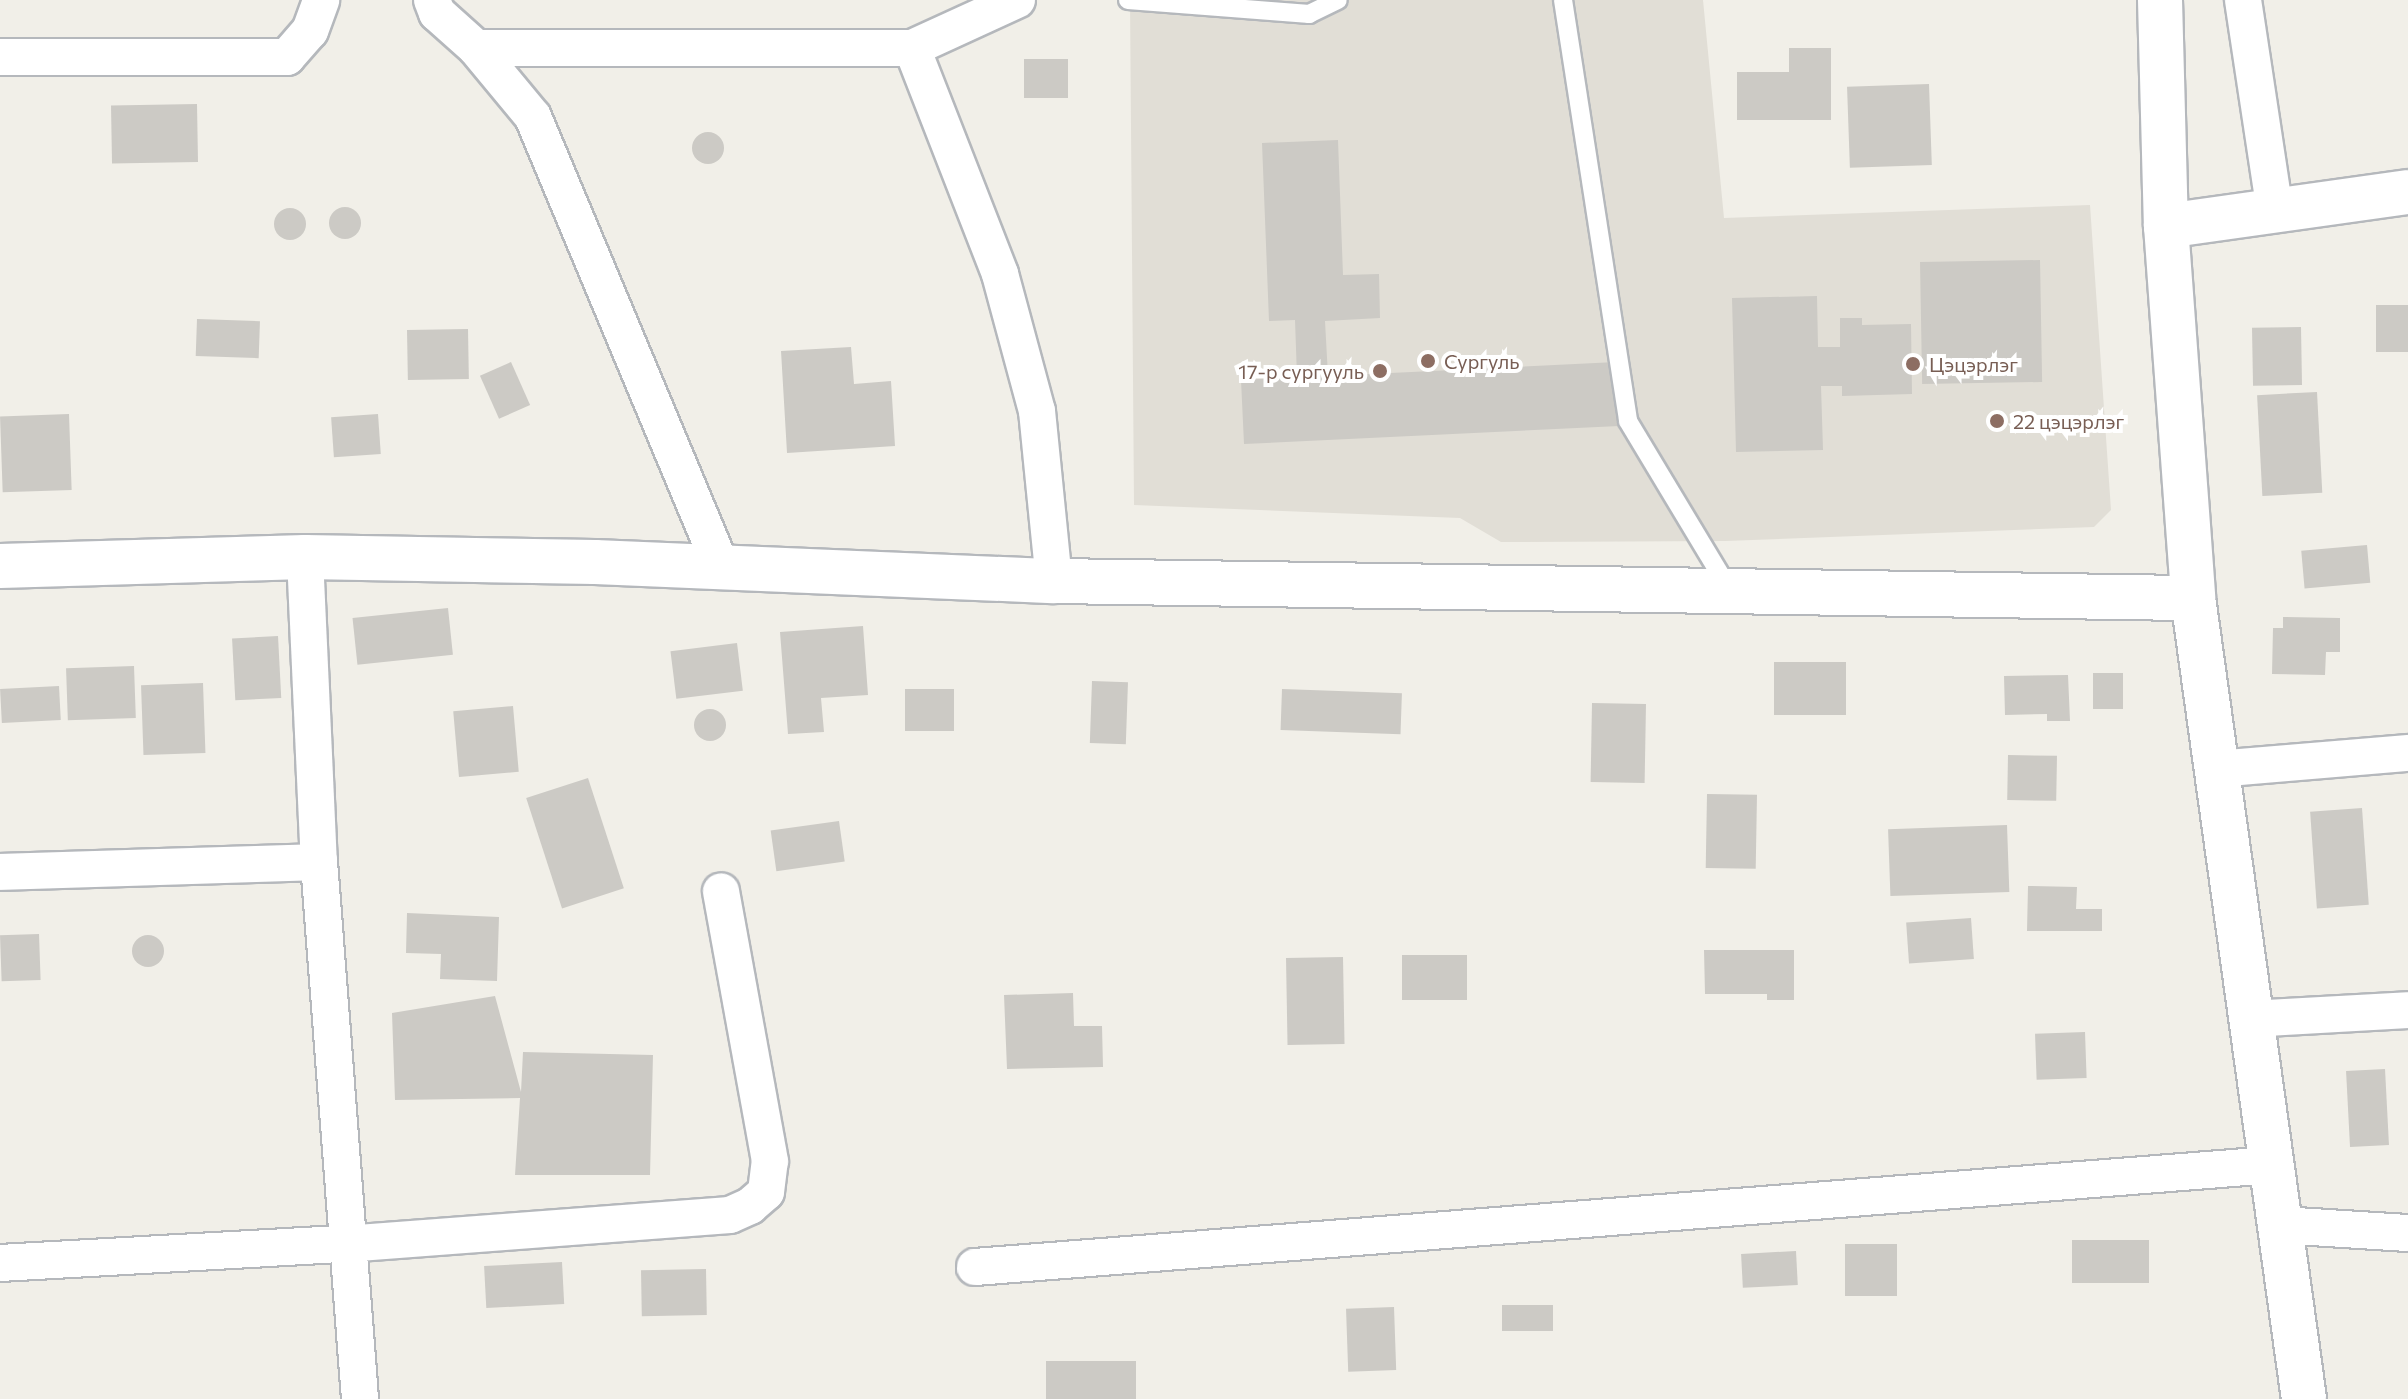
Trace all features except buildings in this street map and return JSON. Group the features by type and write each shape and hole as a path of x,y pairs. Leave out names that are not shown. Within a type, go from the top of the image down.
{"street":[{"path":"0,57 287,57 310,31 321,0"},
{"path":"432,0 437,13 476,48 533,117 721,567"},
{"path":"476,48 912,48 1017,0"},
{"path":"2160,0 2166,226 2193,598 2304,1399"},
{"path":"2243,0 2275,211"},
{"path":"912,48 1000,274 1037,411 1054,581"},
{"path":"2166,226 2408,192"},
{"path":"0,566 305,557 721,567 1054,581 2193,598"},
{"path":"305,557 319,862 345,1244 360,1399"},
{"path":"2216,769 2408,753"},
{"path":"0,872 319,862"},
{"path":"0,1263 345,1244 730,1215 766,1192 770,1161 721,891"},
{"path":"2249,1019 2408,1010"},
{"path":"975,1267 2272,1165"},
{"path":"2280,1225 2408,1233"}],"lane":[{"path":"1128,0 1309,14 1338,0"},
{"path":"1563,0 1628,421 1729,589"}],"shaded area":[{"name":"Сургуль","path":"1130,0 1703,0 1724,218 2090,205 2111,510 2094,527 1725,541 1501,542 1460,518 1134,505"}],"place":[{"name":"Сургуль","path":"1428,361"},
{"name":"Цэцэрлэг","path":"1913,364"},
{"name":"17-р сургууль","path":"1380,371"},
{"name":"22 цэцэрлэг","path":"1997,421"}]}
